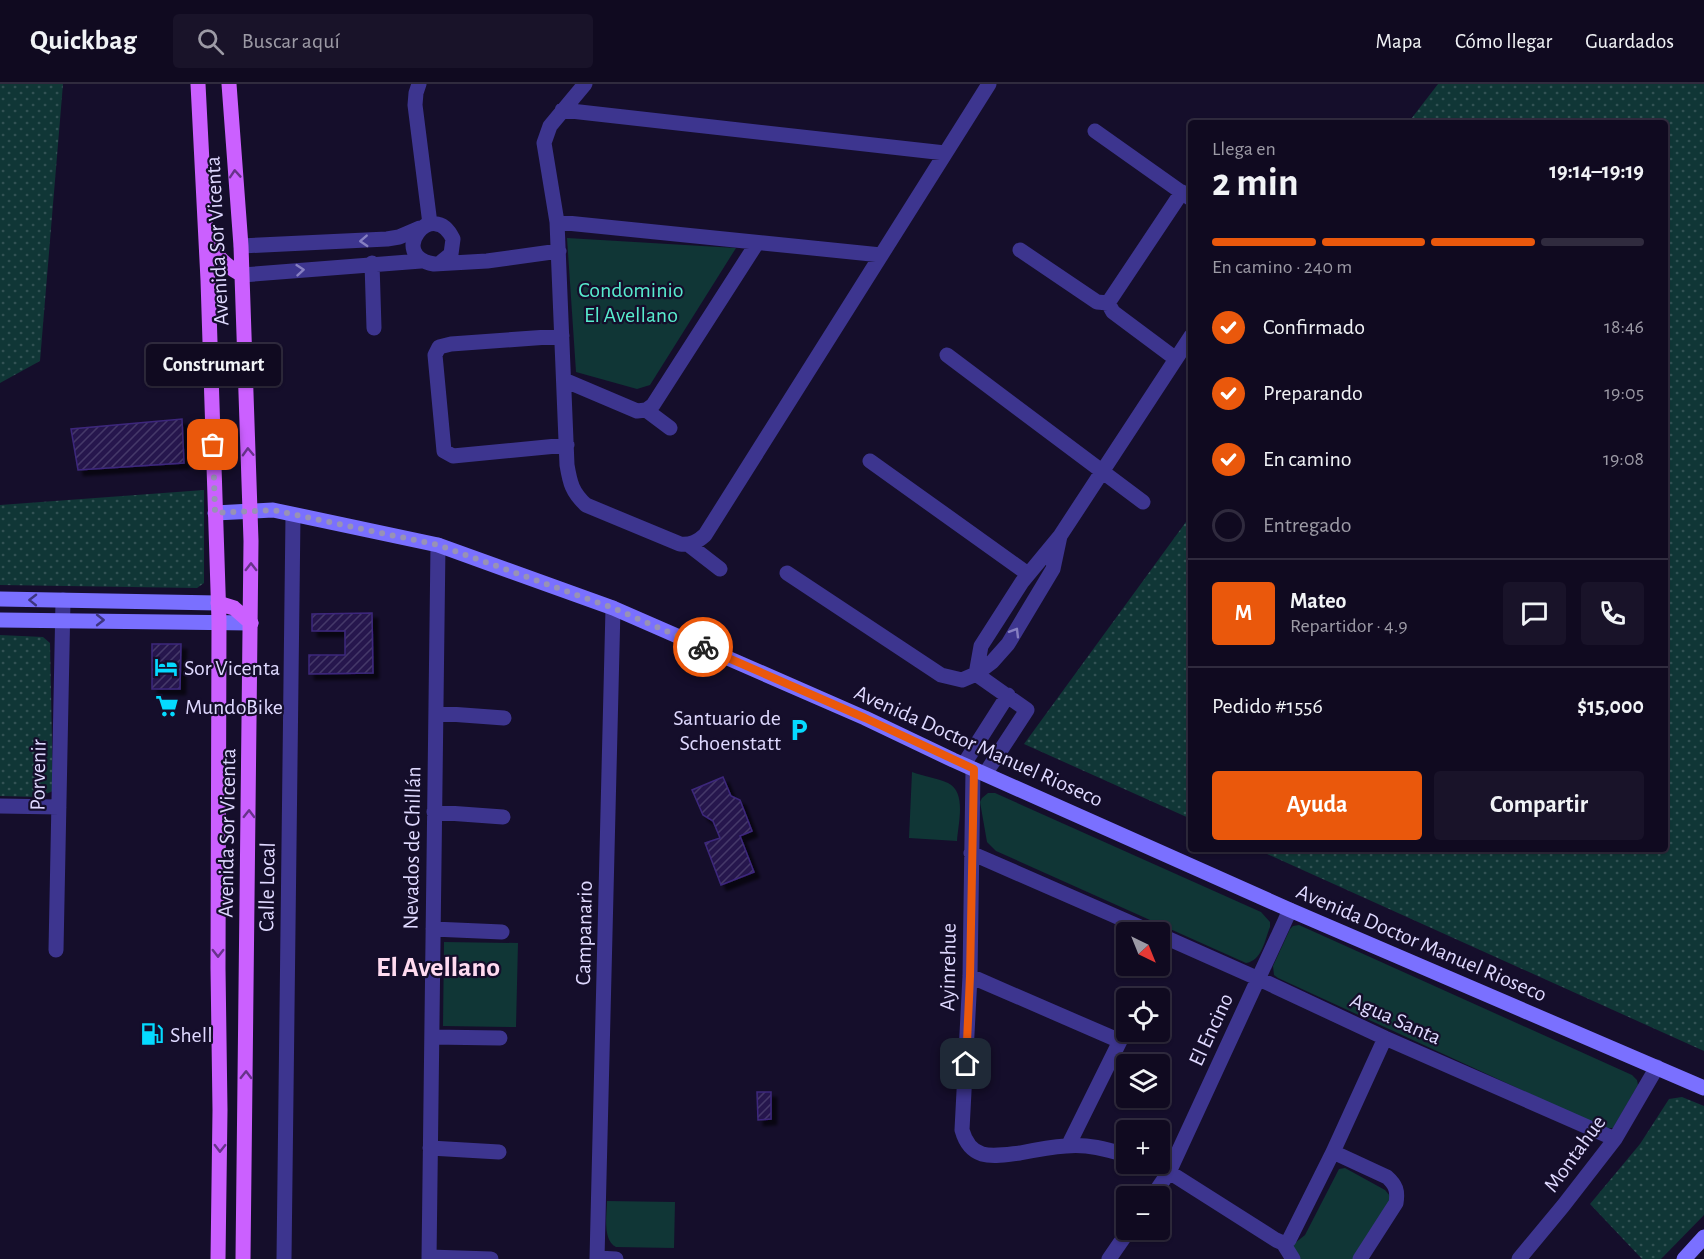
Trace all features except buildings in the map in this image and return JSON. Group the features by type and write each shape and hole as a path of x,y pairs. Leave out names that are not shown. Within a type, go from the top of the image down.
{"main road":[{"name":"Avenida Sor Vicenta","path":"198,84 219,621 218,1259"},
{"name":"Avenida Sor Vicenta","path":"229,84 241,246 250,510 251,623 243,1259"},
{"path":"205,236 216,255 242,275"},
{"path":"218,603 234,608 251,623"}],"street":[{"path":"419,84 415,105 425,226 413,241 414,249 422,261"},
{"path":"585,84 550,126 544,143 557,222 567,465 570,480 575,495 586,505 680,544 689,545 705,535 989,84"},
{"path":"562,110 945,153"},
{"path":"1095,131 1186,196 1108,303"},
{"path":"557,222 881,255"},
{"path":"241,246 387,239 399,237 425,226 445,227 453,239 467,251 487,261"},
{"path":"440,263 451,254 453,239"},
{"path":"564,380 637,411 646,410 653,405 757,243"},
{"path":"1020,250 1097,302 1108,303"},
{"path":"242,275 372,263 422,261 434,264 487,261 559,251"},
{"path":"372,263 374,328"},
{"path":"1108,303 1113,312 1176,358"},
{"path":"562,336 451,344 439,347 435,355 444,451 453,456 567,445"},
{"path":"975,674 981,646 1028,574 1060,536 1188,340"},
{"path":"947,355 1143,502"},
{"path":"646,410 670,428"},
{"path":"870,461 1028,574"},
{"name":"Avenida Doctor Manuel Rioseco","path":"215,513 273,510 438,545 613,608 865,718 1290,910 1704,1088"},
{"name":"Calle Local","path":"284,1259 293,515"},
{"path":"787,573 941,675 962,680 992,662 1008,644 1053,569 1060,536"},
{"name":"Nevados de Chillán","path":"429,1258 438,545"},
{"path":"689,545 720,569"},
{"path":"0,599 218,603"},
{"name":"Porvenir","path":"56,950 63,600"},
{"name":"Campanario","path":"597,1259 613,608"},
{"path":"0,620 251,623"},
{"path":"974,769 1027,710 975,674"},
{"path":"974,769 1008,695"},
{"path":"436,713 504,718"},
{"name":"Ayinrehue","path":"974,769 970,976 962,1130 964,1138 974,1150 989,1156 1068,1146 1096,1146 1116,1152"},
{"path":"0,806 59,807"},
{"path":"434,812 503,817"},
{"path":"971,853 1129,922"},
{"name":"El Encino","path":"1170,1170 1290,910"},
{"path":"433,929 502,932"},
{"name":"Agua Santa","path":"1170,939 1385,1038 1615,1139"},
{"path":"970,976 1116,1039"},
{"path":"432,1037 500,1038"},
{"path":"1283,1243 1293,1234 1385,1038"},
{"path":"1068,1146 1120,1042"},
{"name":"Montahue","path":"1519,1259 1615,1139 1658,1067"},
{"path":"430,1148 499,1152"},
{"path":"1332,1152 1387,1177 1398,1192 1396,1203 1360,1259"},
{"path":"1170,1173 1283,1243 1293,1259"},
{"path":"1684,1259 1704,1237"},
{"path":"1109,1259 1122,1240"},
{"path":"429,1258 491,1259"},
{"path":"597,1259 616,1259"}],"green space":[{"path":"0,84 63,84 40,361 0,383"},
{"path":"1438,84 1704,84 1704,1051 1263,852 1668,852 1668,120 1410,120"},
{"name":"Condominio El Avellano","path":"567,238 736,248 650,385 637,389 576,372"},
{"path":"204,490 204,583 197,588 0,585 0,505"},
{"path":"1188,519 1188,818 1024,744"},
{"path":"0,635 43,637 50,643 53,791 38,797 0,796"},
{"path":"912,772 944,781 954,787 958,793 960,809 957,841 909,838"},
{"path":"988,793 995,793 1261,912 1270,922 1270,927 1259,954 1246,963 1170,929 1170,922 1154,922 996,851 987,842 980,802"},
{"path":"1299,925 1632,1075 1638,1085 1613,1128 1604,1128 1278,978 1274,975 1273,966 1290,929"},
{"path":"444,942 518,943 516,1027 443,1026"},
{"path":"1682,1097 1704,1106 1704,1215 1661,1259 1642,1259 1590,1204 1640,1144 1669,1099"},
{"path":"1345,1168 1385,1190 1390,1196 1390,1201 1353,1259 1299,1259 1290,1247 1305,1235 1339,1169"},
{"path":"607,1201 675,1202 674,1248 616,1247 607,1233"}],"way so far":[{"path":"213,445 215,513 273,510 438,545 613,608 703,647"}],"place":[{"name":"Construmart","path":"213,445"},
{"name":"Sor Vicenta","path":"166,667"},
{"name":"MundoBike","path":"167,706"},
{"name":"Santuario de Schoenstatt","path":"799,730"},
{"name":"Shell","path":"152,1034"}],"district":[{"name":"El Avellano","path":"438,966"}],"route":[{"path":"703,647 974,769 966,1064"}]}
